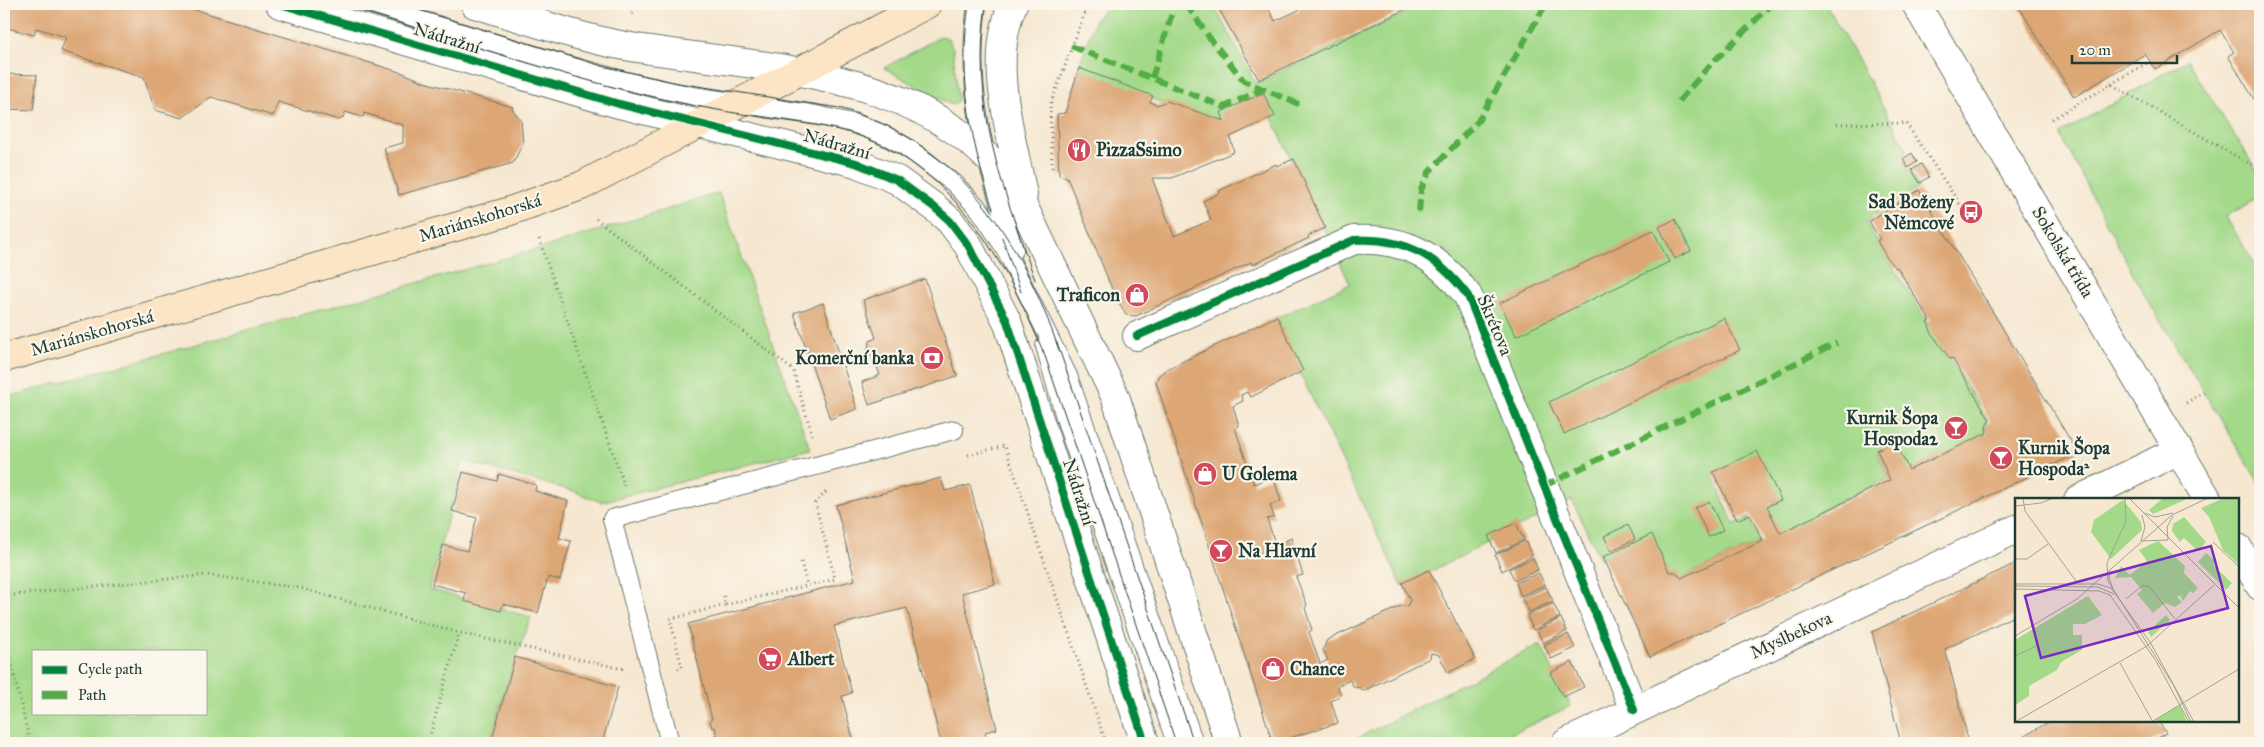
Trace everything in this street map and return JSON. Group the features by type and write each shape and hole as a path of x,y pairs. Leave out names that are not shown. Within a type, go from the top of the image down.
{"main road":[{"name":"Mariánskohorská","path":"4,358 507,212 581,186 927,4"}],"street":[{"name":"Nádražní","path":"280,4 565,89 836,157 880,172 896,180 934,207 950,221 968,245 1007,321 1145,743"},
{"path":"475,4 630,47 800,72 868,89 920,109 966,136 984,153 1007,179 1027,214 1115,396 1229,743"},
{"path":"1013,4 1005,29 1003,73 1007,111 1027,214"},
{"name":"Sokolská třída","path":"1916,4 2162,417 2207,498"},
{"name":"Škrétova","path":"1137,336 1354,240 1383,240 1402,244 1437,262 1454,277 1468,296 1634,710"},
{"path":"2082,498 2179,450"},
{"name":"Myslbekova","path":"1566,743 2015,529"},
{"path":"2239,550 2260,586"}],"lane":[{"path":"369,4 598,74 666,90 816,115 856,124 887,136 920,155 954,182 980,210 1005,248 1036,308 1067,424 1176,743"},
{"path":"978,4 974,38 974,82 984,153 1021,274 1068,376 1194,743"},
{"path":"670,743 612,520 954,430"}],"path":[{"path":"630,4 633,16"},
{"path":"1052,172 1050,106 1088,4"},
{"path":"2052,119 2150,61"},
{"path":"2111,84 2260,170"},
{"path":"1837,124 1906,123 1973,224"},
{"path":"539,239 633,515"},
{"path":"4,596 207,575 300,588 459,633 653,676 682,668 670,620 835,579 815,503 827,492"},
{"path":"801,562 807,586"},
{"path":"724,596 725,605"},
{"path":"4,632 30,743"},
{"path":"428,743 459,633"}],"green space":[{"path":"1108,4 1213,4 1256,83 1424,4 1826,4 1908,151 1900,156 1919,187 1865,221 1987,419 1984,435 1908,474 1893,444 1877,453 1889,478 1820,511 1823,516 1778,536 1765,509 1778,502 1755,453 1712,474 1734,524 1749,518 1760,542 1670,583 1649,537 1600,559 1572,500 1402,586 1274,319 1350,284 1264,101 1224,125 1077,72 1095,20"},
{"path":"941,36 948,38 953,49 958,100 954,105 884,68"},
{"path":"2187,60 2260,176 2260,196 2226,217 2260,273 2260,484 2141,289 2060,134"},
{"path":"719,193 810,449 601,502 573,491 463,461 429,589 531,617 509,676 490,743 4,743 4,398 542,248"},
{"path":"1540,644 1571,706 1492,743 1348,743"}],"building":[{"path":"4,4 176,4 403,73 424,82 513,107 512,109 521,120 523,143 513,163 399,195 384,148 403,143 403,125 364,113 363,117 345,112 343,118 339,120 278,102 273,116 211,97 182,118 155,110 144,77 61,51 66,37 36,28 34,35 4,27"},
{"path":"1216,4 1255,4 1257,6 1266,4 1275,21 1299,10 1296,4 1416,4 1259,80"},
{"path":"2017,4 2094,4 2096,7 2101,4 2260,4 2260,102 2257,104 2228,56 2234,52 2220,30 2155,69 2145,54 2074,97"},
{"path":"1079,68 1153,96 1150,102 1157,105 1167,101 1224,121 1221,112 1263,93 1275,116 1230,137 1234,152 1172,178 1152,178 1174,236 1211,220 1203,201 1220,193 1219,191 1276,164 1277,166 1294,159 1325,228 1308,236 1309,238 1252,265 1251,262 1136,316 1126,315 1114,294 1067,177 1059,175 1057,114 1065,113"},
{"path":"4,74 37,75 33,110 4,109"},
{"path":"1912,153 1917,162 1908,168 1903,159"},
{"path":"1921,164 1929,177 1920,183 1912,170"},
{"path":"1919,190 2078,453 1650,657 1603,557 1652,534 1669,572 1676,572 1681,578 1763,541 1750,514 1737,520 1713,472 1757,451 1781,500 1767,506 1780,533 1890,480 1877,450 1895,441 1909,470 1987,433 1986,426 1990,420 1952,358 1950,359 1932,334 1928,323 1930,321 1897,267 1895,268 1887,258 1877,241 1880,239 1869,221"},
{"path":"1675,219 1691,251 1675,259 1659,227"},
{"path":"1653,230 1669,262 1516,336 1500,303"},
{"path":"925,279 957,376 869,405 862,382 880,375 874,359 867,351 870,341 876,338 863,300"},
{"path":"823,303 857,409 830,419 794,313"},
{"path":"1277,316 1303,371 1251,397 1247,392 1241,395 1243,401 1233,406 1239,426 1235,428 1254,484 1273,476 1281,501 1270,505 1274,517 1267,519 1276,546 1291,538 1303,575 1296,577 1307,605 1305,608 1312,630 1309,632 1320,664 1328,660 1323,650 1327,640 1403,605 1407,607 1410,600 1402,583 1429,570 1475,659 1448,673 1439,655 1431,653 1430,658 1363,691 1361,688 1354,687 1350,680 1337,686 1341,695 1331,701 1338,723 1273,743 1156,382 1159,375 1165,370"},
{"path":"1724,318 1740,350 1564,434 1549,402"},
{"path":"463,472 497,481 499,474 536,485 535,491 568,501 559,538 571,541 560,580 548,577 538,613 503,604 501,611 464,601 466,593 432,584 443,545 467,551 477,518 452,511"},
{"path":"941,478 945,491 970,485 995,584 962,593 997,729 985,732 988,743 941,743 907,608 834,626 852,693 842,696 854,743 719,743 715,727 712,728 710,720 712,719 688,624 855,580 836,505"},
{"path":"1709,501 1723,530 1709,537 1695,508"},
{"path":"1516,523 1524,540 1496,553 1488,536"},
{"path":"1628,525 1635,539 1611,551 1604,536"},
{"path":"1525,541 1532,556 1502,571 1495,555"},
{"path":"1533,558 1538,570 1515,581 1509,569"},
{"path":"2015,563 2015,615 1945,649 1969,743 1901,743 1872,632"},
{"path":"1539,573 1545,585 1521,596 1516,583"},
{"path":"1546,587 1553,601 1529,612 1522,598"},
{"path":"1553,603 1560,617 1533,630 1527,615"},
{"path":"1561,618 1567,631 1543,643 1537,630"},
{"path":"1568,634 1575,648 1551,659 1544,645"},
{"path":"515,657 618,687 602,743 491,743"},
{"path":"1572,662 1584,687 1563,697 1550,673"},
{"path":"4,710 8,722 4,723"},
{"path":"2048,722 2159,722 2166,733 2149,743 2013,743"}],"tram line":[{"path":"340,4 600,84 652,97 745,115 836,129 884,146 917,166 946,191 971,220 993,252 1012,286 1045,356"},
{"path":"399,4 602,66 678,83 839,108 881,123 918,144 951,169 979,199 1004,233 1025,270 1044,309 1059,350"},
{"path":"969,4 965,57 968,108 978,158 993,209"},
{"path":"986,4 982,42 986,112 992,145 1001,177 1035,280"},
{"path":"1002,237 1021,292"},
{"path":"1057,343 1194,743"},
{"path":"1043,350 1176,743"}],"marked path":[{"path":"1152,78 1175,4"},
{"path":"1186,4 1244,81 1303,106"},
{"path":"1419,212 1421,190 1429,172 1478,121 1546,4"},
{"path":"1679,101 1709,66 1772,4"},
{"path":"1071,46 1224,107 1261,90"},
{"path":"1544,486 1837,343"}],"cycle path":[{"path":"280,4 619,104 856,163 897,180 934,207 950,221 968,245 1007,321 1145,743"},
{"path":"1137,336 1354,240 1372,240 1405,246 1432,260 1445,270 1468,296 1634,710"}],"place":[{"name":"PizzaSsimo","path":"1079,150"},
{"name":"Sad Boženy Němcové","path":"1971,212"},
{"name":"Traficon","path":"1137,295"},
{"name":"Komerční banka","path":"932,358"},
{"name":"Kurnik Šopa Hospoda2","path":"1956,428"},
{"name":"Kurnik Šopa Hospoda²","path":"2001,458"},
{"name":"U Golema","path":"1205,474"},
{"name":"Na Hlavní","path":"1221,551"},
{"name":"Albert","path":"770,659"},
{"name":"Chance","path":"1273,669"}]}
